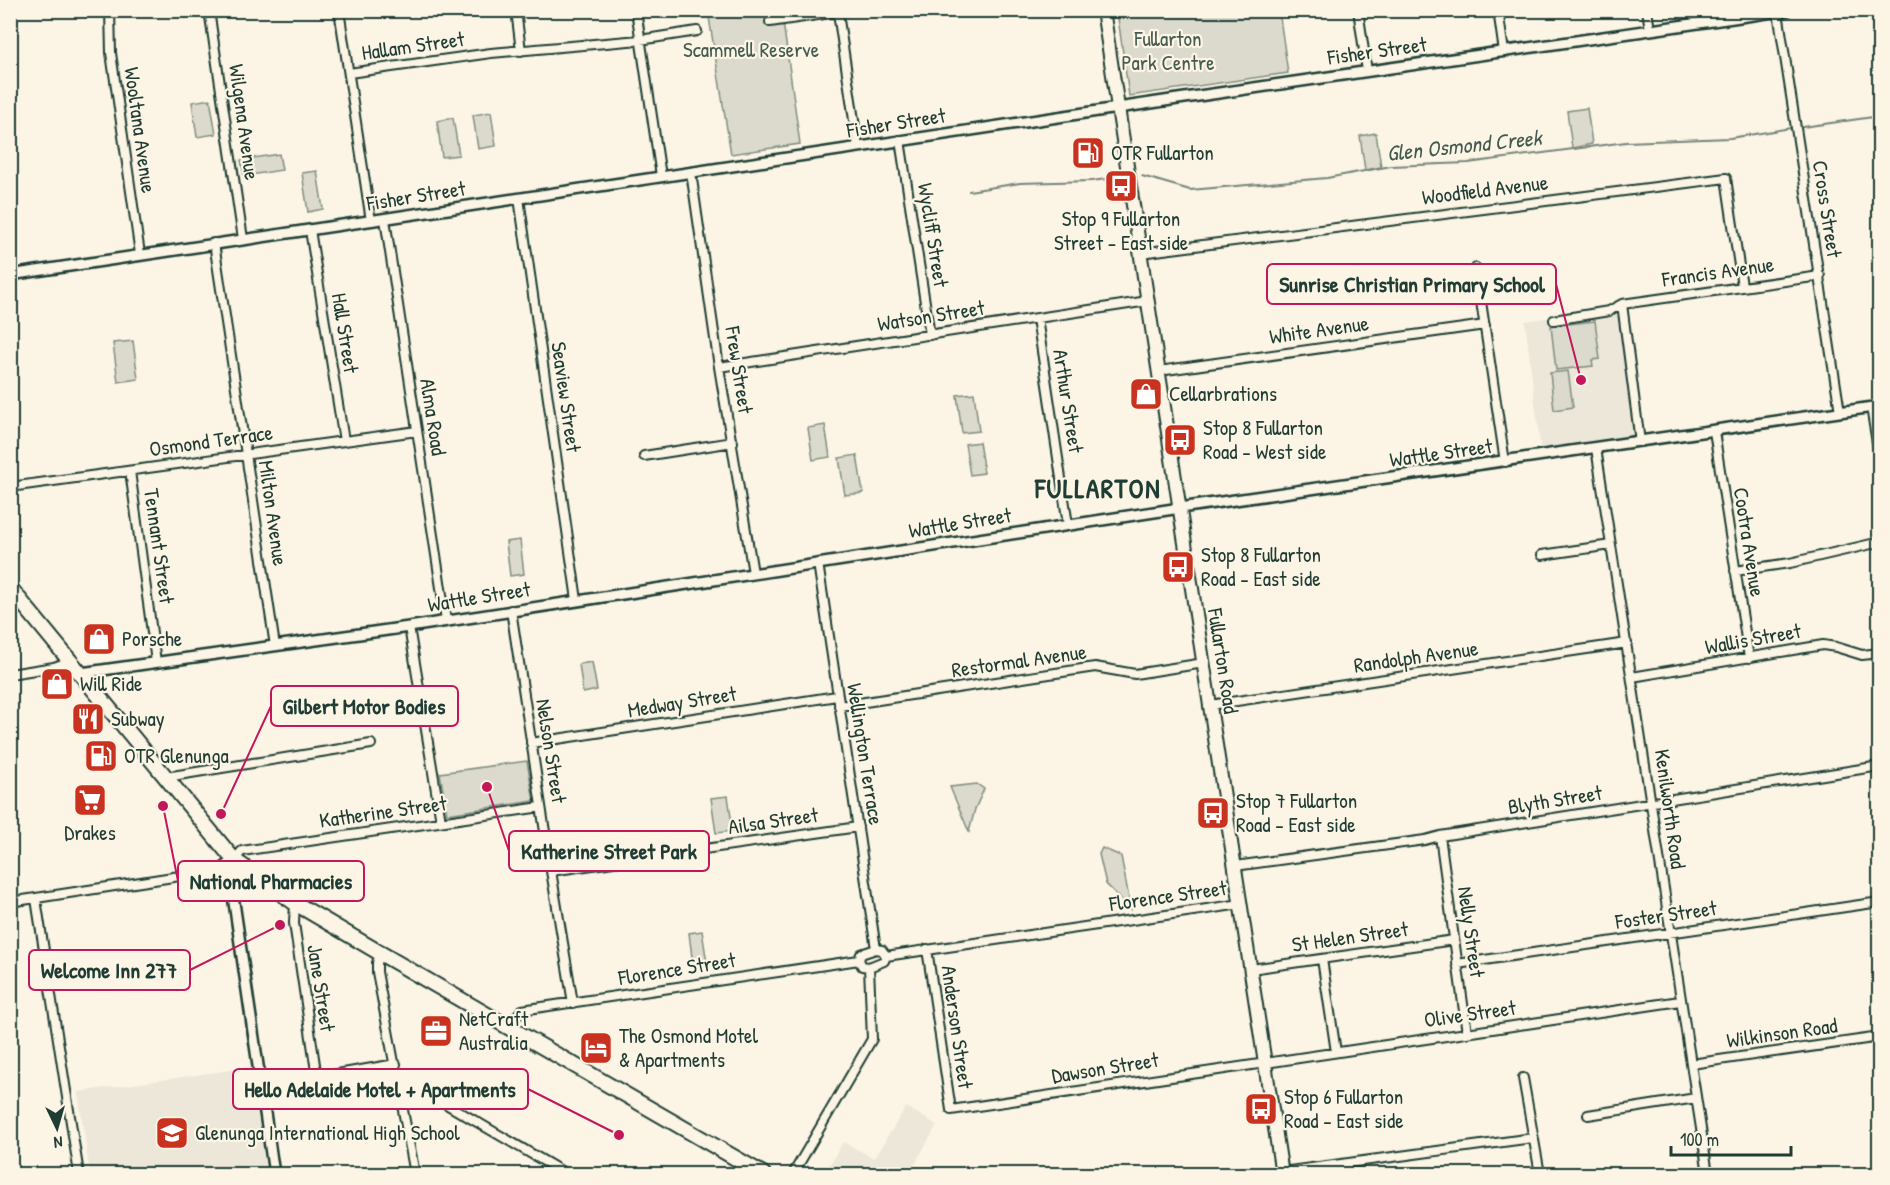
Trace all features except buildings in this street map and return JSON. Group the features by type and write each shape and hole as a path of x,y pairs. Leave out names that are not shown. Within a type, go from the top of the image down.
{"highway":[{"path":"10,588 234,860 295,903 508,1026 739,1168 763,1174"}],"main road":[{"name":"Fullarton Road","path":"1103,10 1282,1173"}],"street":[{"name":"Wooltana Avenue","path":"110,10 111,54 140,254"},
{"name":"Wilgena Avenue","path":"209,10 243,239"},
{"path":"339,10 371,221"},
{"path":"516,10 521,51"},
{"path":"636,10 662,176"},
{"path":"770,22 852,10"},
{"path":"1358,10 1367,71"},
{"path":"1498,10 1504,52"},
{"path":"1647,10 1650,30"},
{"name":"Fisher Street","path":"11,275 1118,108 1783,11"},
{"name":"Cross Street","path":"1783,11 1840,412"},
{"path":"838,13 858,147"},
{"name":"Hallam Street","path":"349,73 491,53 640,40 697,32"},
{"name":"Wycliff Street","path":"900,141 930,335"},
{"name":"Frew Street","path":"691,172 719,367 753,573"},
{"name":"Woodfield Avenue","path":"1140,253 1726,177 1742,286"},
{"name":"Seaview Street","path":"519,198 577,600"},
{"name":"Alma Road","path":"384,219 446,621"},
{"name":"Hall Street","path":"310,230 344,441"},
{"name":"Milton Avenue","path":"214,243 275,646"},
{"path":"1476,268 1505,462"},
{"path":"10,270 11,275"},
{"name":"Francis Avenue","path":"1554,320 1609,311 1622,304 1820,276"},
{"name":"Watson Street","path":"719,367 1148,301"},
{"path":"1622,304 1640,442"},
{"name":"Arthur Street","path":"1037,318 1068,525"},
{"name":"White Avenue","path":"1158,371 1485,325"},
{"path":"1875,406 1880,461"},
{"name":"Wattle Street","path":"81,674 409,627 1180,508 1875,406"},
{"name":"Osmond Terrace","path":"10,487 417,431"},
{"name":"Cootra Avenue","path":"1714,431 1749,658"},
{"path":"644,456 732,442"},
{"name":"Kenilworth Road","path":"1596,448 1708,1174"},
{"name":"Tennant Street","path":"130,471 156,662"},
{"path":"1735,571 1790,563 1880,542"},
{"path":"1542,555 1611,545"},
{"name":"Wellington Terrace","path":"818,563 876,949"},
{"name":"Nelson Street","path":"511,610 550,872 573,1003"},
{"path":"409,627 441,821"},
{"name":"Randolph Avenue","path":"1210,705 1627,644"},
{"name":"Wallis Street","path":"1632,677 1823,645 1862,655 1880,653"},
{"path":"10,674 54,667 70,661"},
{"name":"Restormal Avenue","path":"839,706 1095,667 1135,674 1204,663"},
{"name":"Medway Street","path":"531,743 837,696"},
{"path":"166,777 371,744"},
{"name":"Blyth Street","path":"1235,866 1425,840 1880,766"},
{"name":"Katherine Street","path":"10,902 219,870 234,860 242,851 541,807"},
{"name":"Ailsa Street","path":"550,872 858,827"},
{"name":"Nelly Street","path":"1440,836 1467,1034"},
{"path":"234,860 231,882 274,1174"},
{"path":"36,899 78,1174"},
{"name":"Foster Street","path":"1456,964 1880,902"},
{"name":"Jane Street","path":"295,903 294,923 317,1078"},
{"name":"Florence Street","path":"886,956 1241,904"},
{"name":"St Helen Street","path":"1251,969 1454,940"},
{"path":"876,949 882,950 886,956 884,961 869,967 862,966 859,960 861,954 876,949"},
{"name":"Anderson Street","path":"927,949 951,1110"},
{"path":"380,953 376,967 415,1174"},
{"path":"1322,959 1336,1052"},
{"name":"Florence Street","path":"508,1026 522,1010 859,960"},
{"path":"793,1174 872,1039 869,967"},
{"name":"Olive Street","path":"1265,1062 1680,1001"},
{"name":"Wilkinson Road","path":"1690,1064 1880,1037"},
{"name":"Dawson Street","path":"951,1110 1265,1062"},
{"path":"261,1086 396,1064"},
{"path":"1523,1078 1540,1174"},
{"path":"400,1086 412,1084 566,1174"},
{"path":"1588,1115 1696,1098"},
{"path":"1282,1173 1533,1138"},
{"path":"1860,1174 1880,1172"}],"shaded area":[{"path":"1620,307 1637,438 1541,452 1525,321"},
{"name":"Glenunga International High School","path":"251,1067 266,1174 90,1174 78,1092"},
{"path":"906,1107 937,1125 909,1174 824,1174 843,1142 874,1158"}],"green space":[{"name":"Scammell Reserve","path":"708,11 778,11 783,22 800,144 731,154"},
{"name":"Fullarton Park Centre","path":"1117,11 1279,11 1288,73 1129,96"},
{"path":"210,99 216,134 197,137 192,102"},
{"path":"1587,108 1592,144 1572,148 1567,111"},
{"path":"491,112 496,146 478,149 473,115"},
{"path":"453,118 459,155 442,157 437,121"},
{"path":"1376,133 1381,167 1365,170 1360,136"},
{"path":"279,154 282,170 244,176 241,160"},
{"path":"317,171 323,209 308,212 302,173"},
{"path":"1595,321 1600,359 1592,360 1593,366 1556,370 1551,326"},
{"path":"133,341 138,379 118,382 113,343"},
{"path":"1568,371 1573,407 1554,410 1550,373"},
{"path":"974,393 979,431 962,433 957,395"},
{"path":"825,425 830,457 813,460 808,428"},
{"path":"979,442 984,473 970,475 965,444"},
{"path":"857,455 863,493 845,495 839,458"},
{"path":"520,540 524,574 510,576 506,542"},
{"path":"592,662 597,690 583,693 579,664"},
{"path":"527,761 534,801 447,814 440,773"},
{"path":"977,784 984,789 975,809 969,832 950,787"},
{"path":"728,796 733,831 716,833 711,798"},
{"path":"1102,848 1121,856 1131,909 1106,884 1099,854"},
{"path":"702,931 707,963 693,965 689,933"}],"waterway":[{"name":"Glen Osmond Creek","path":"1803,127 1880,116"},
{"name":"Glen Osmond Creek","path":"1142,176 1190,190 1327,178 1391,166 1468,163 1626,142 1730,138 1791,128"},
{"name":"Glen Osmond Creek","path":"969,191 1020,183 1091,181 1123,177"}],"place":[{"name":"OTR Fullarton","path":"1088,153"},
{"name":"Stop 9 Fullarton Street - East side","path":"1121,186"},
{"name":"Sunrise Christian Primary School","path":"1581,380"},
{"name":"Cellarbrations","path":"1146,394"},
{"name":"Stop 8 Fullarton Road - West side","path":"1180,440"},
{"name":"Stop 8 Fullarton Road - East side","path":"1178,567"},
{"name":"Porsche","path":"99,639"},
{"name":"Will Ride","path":"57,684"},
{"name":"Subway","path":"88,719"},
{"name":"OTR Glenunga","path":"101,756"},
{"name":"Katherine Street Park","path":"487,787"},
{"name":"Drakes","path":"90,800"},
{"name":"National Pharmacies","path":"163,806"},
{"name":"Stop 7 Fullarton Road - East side","path":"1213,813"},
{"name":"Gilbert Motor Bodies","path":"221,814"},
{"name":"Welcome Inn 277","path":"280,925"},
{"name":"NetCraft Australia","path":"436,1031"},
{"name":"The Osmond Motel & Apartments","path":"596,1048"},
{"name":"Stop 6 Fullarton Road - East side","path":"1261,1109"},
{"name":"Glenunga International High School","path":"172,1133"},
{"name":"Hello Adelaide Motel + Apartments","path":"619,1135"}],"district":[{"name":"FULLARTON","path":"1098,489"}]}
